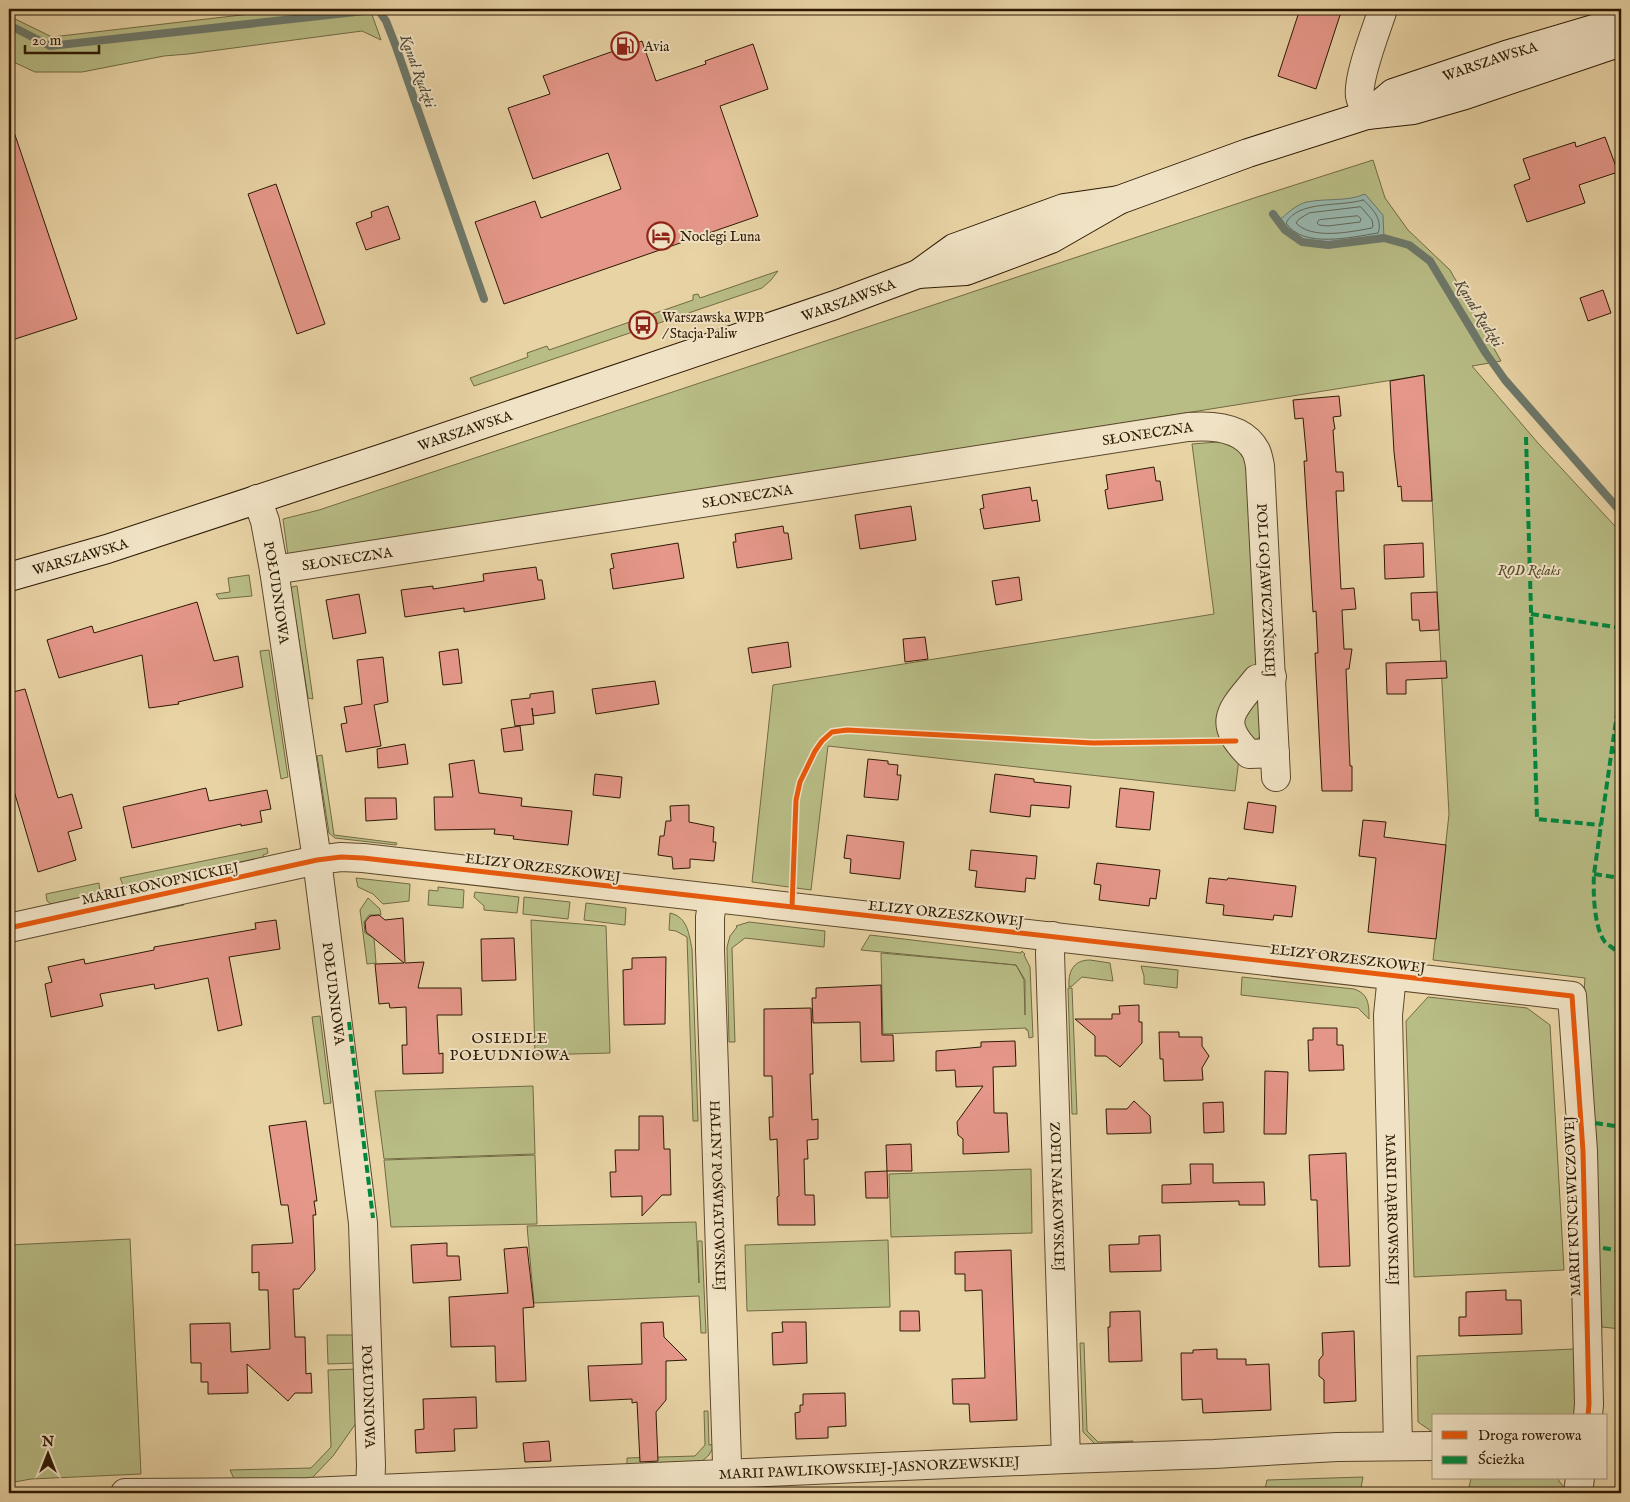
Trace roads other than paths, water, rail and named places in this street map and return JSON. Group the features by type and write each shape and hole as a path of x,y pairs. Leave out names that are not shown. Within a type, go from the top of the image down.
{"street":[{"path":"1367,115 1360,96 1360,87 1383,9"},
{"name":"WARSZAWSKA","path":"1367,115 1393,93 1506,55 1621,21"},
{"name":"WARSZAWSKA","path":"9,578 107,549 392,455 826,308 918,274 954,248 963,244 1064,208 1119,200 1248,153 1367,115 1413,110 1465,95 1621,42"},
{"name":"SŁONECZNA","path":"274,570 1188,427 1220,427"},
{"name":"POLI GOJAWICZYŃSKIEJ","path":"1220,427 1230,429 1244,438 1255,449 1260,466 1272,677 1275,765 1249,754 1236,741 1231,731 1230,717 1235,706 1256,679 1272,677"},
{"name":"POŁUDNIOWA","path":"257,499 265,521 274,570 317,860 364,1236 370,1491"},
{"name":"ELIZY ORZESZKOWEJ","path":"317,860 341,857 363,858 1572,996"},
{"name":"MARII KONOPNICKIEJ","path":"9,928 317,860"},
{"name":"HALINY POŚWIATOWSKIEJ","path":"713,898 710,917 710,950 728,1483"},
{"name":"ZOFII NAŁKOWSKIEJ","path":"1052,936 1050,953 1066,1459"},
{"name":"MARII DĄBROWSKIEJ","path":"1392,975 1388,1025 1398,1446"},
{"name":"MARII KUNCEWICZOWEJ","path":"1572,996 1583,1151 1588,1414"},
{"name":"MARII PAWLIKOWSKIEJ-JASNORZEWSKIEJ","path":"125,1493 370,1491 728,1483 1066,1459 1214,1454 1337,1447 1432,1446"},
{"path":"1578,1493 1580,1480"}],"water":[{"path":"1365,194 1383,215 1384,238 1319,245 1310,244 1295,238 1278,221 1303,203 1351,198"}],"waterway":[{"name":"Kanał Rudzki","path":"9,25 50,46 379,11 386,21 395,44 484,299"},
{"name":"Kanał Rudzki","path":"1273,214 1285,230 1302,242 1328,245 1384,238 1409,245 1430,261 1485,352 1505,380 1621,512"}],"place":[{"name":"Avia","path":"625,46"},
{"name":"Noclegi Luna","path":"661,236"},
{"name":"Warszawska WPB / Stacja Paliw","path":"643,325"}],"district":[{"name":"OSIEDLE POŁUDNIOWA","path":"510,1046"}],"park label":[{"name":"ROD Relaks","path":"1529,570"}]}
